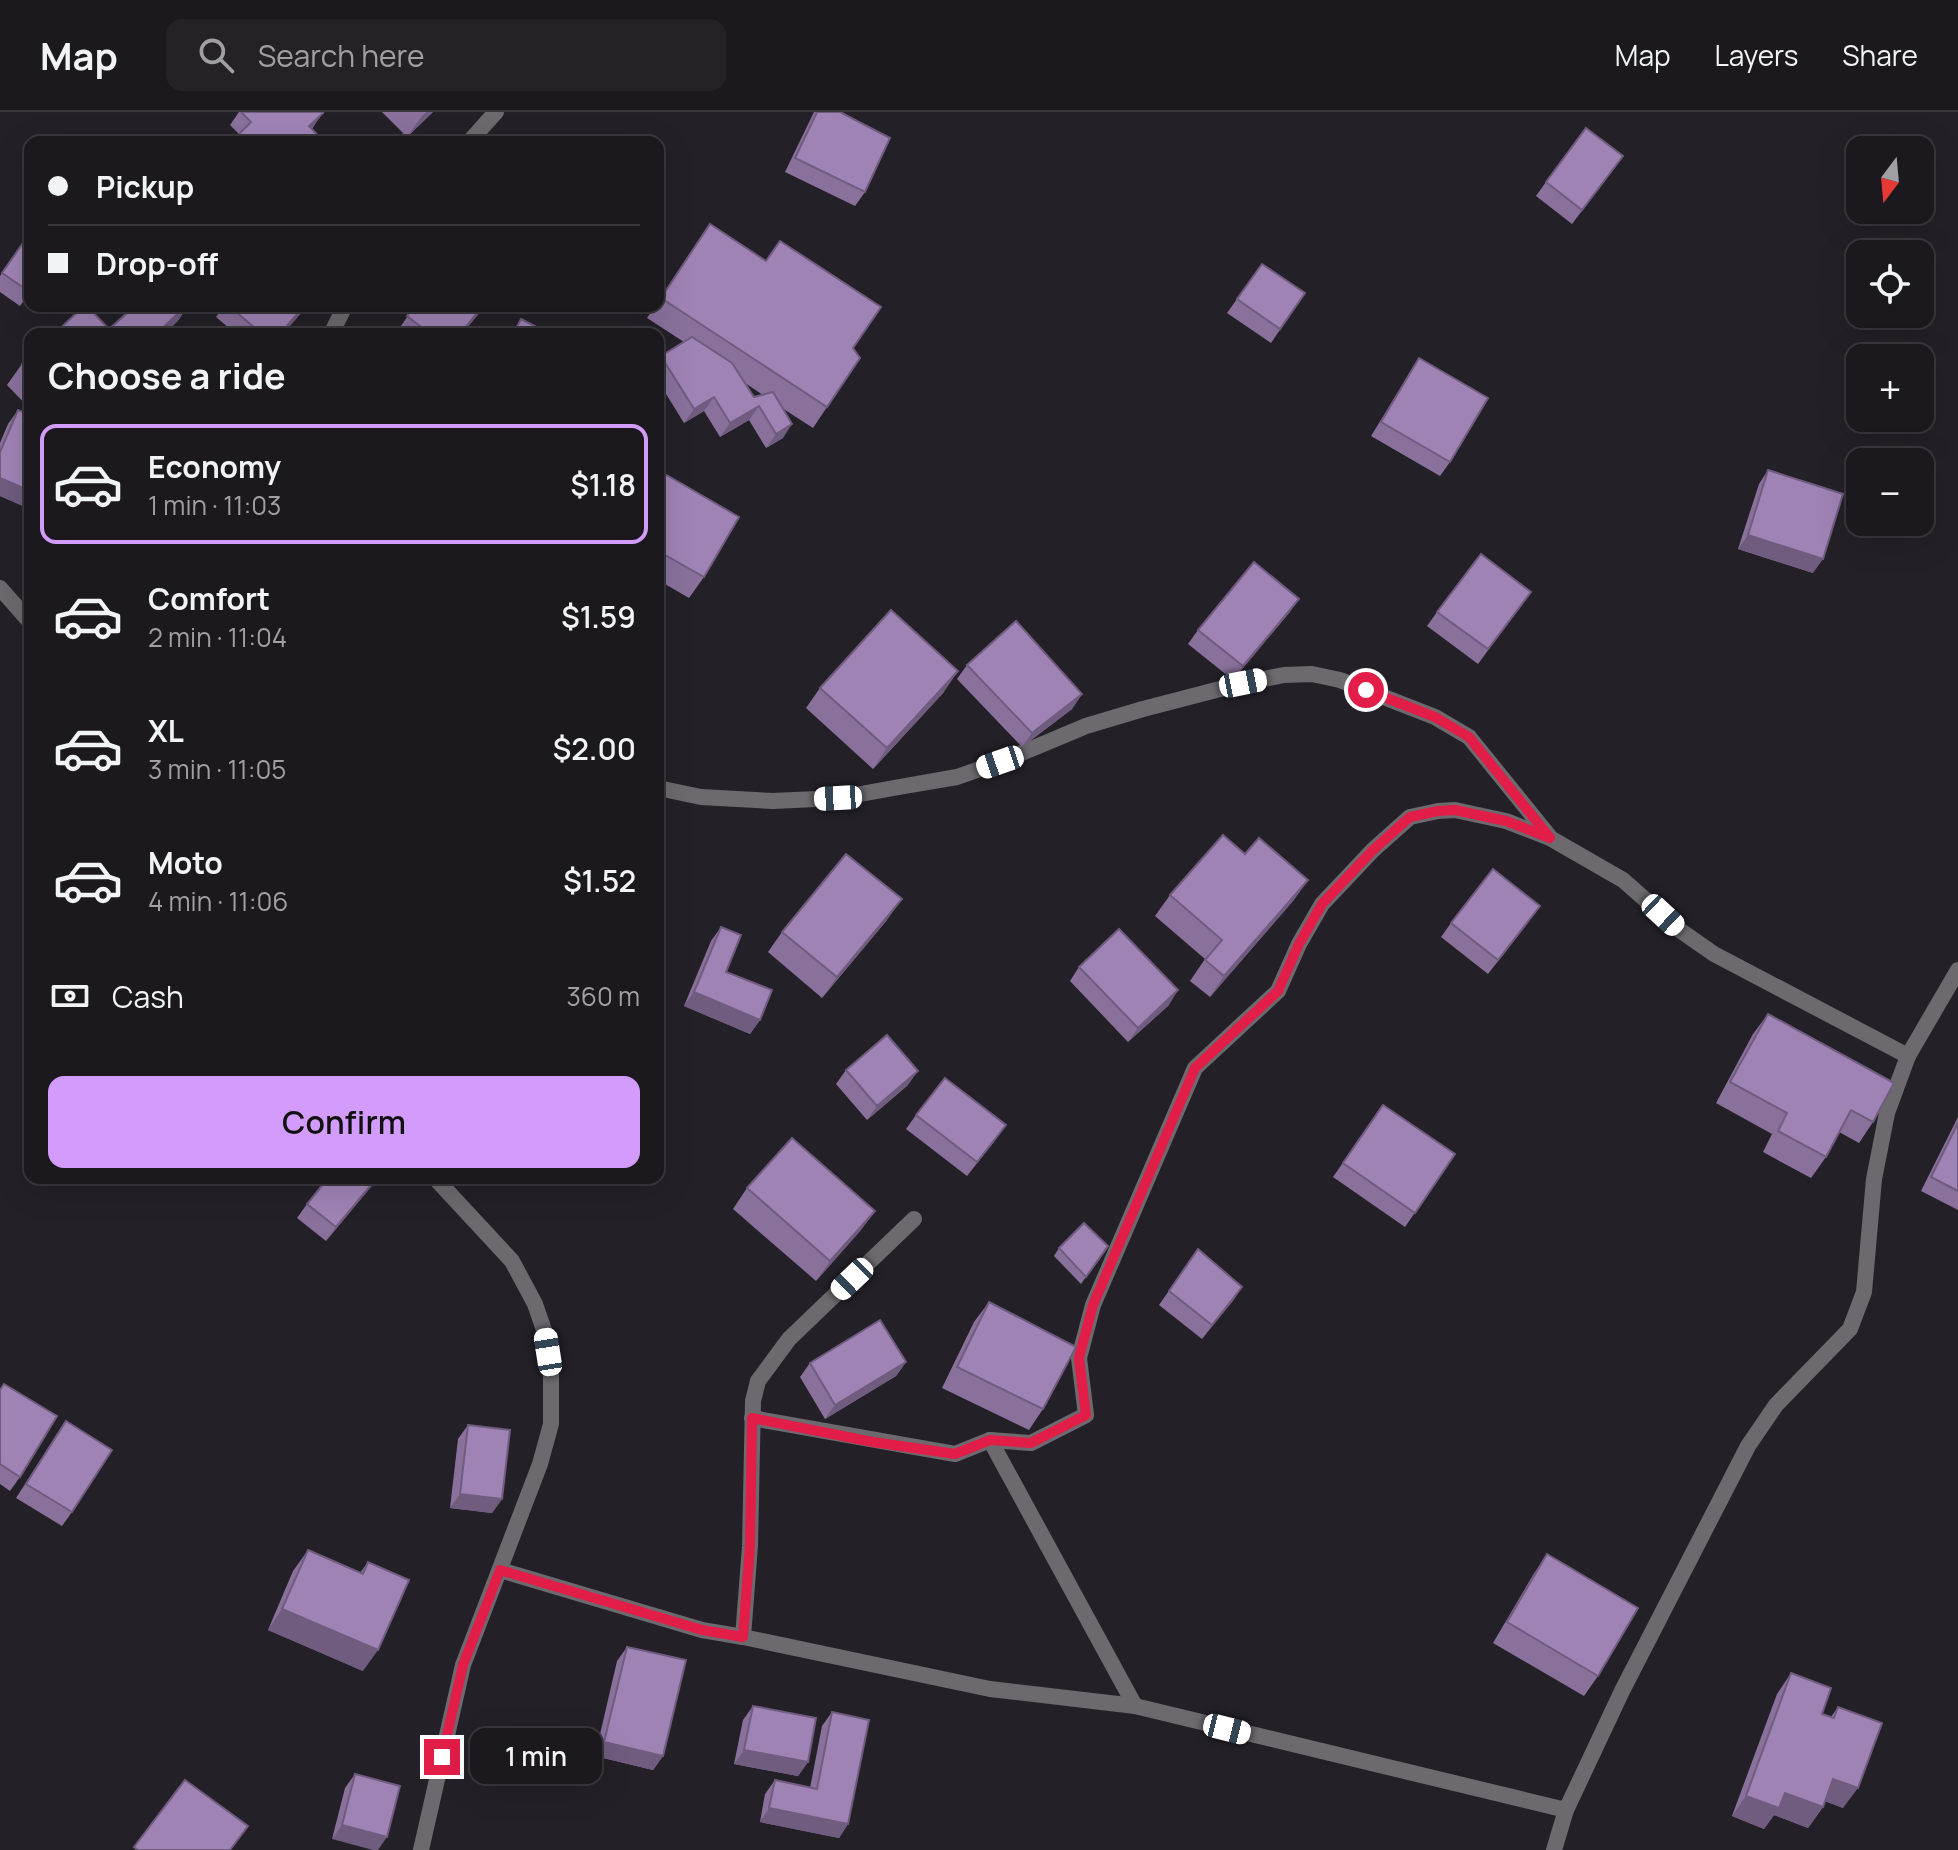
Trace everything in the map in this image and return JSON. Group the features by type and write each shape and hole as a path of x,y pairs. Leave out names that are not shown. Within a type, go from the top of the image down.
{"street":[{"path":"474,136 496,112"},
{"path":"0,588 24,615"},
{"path":"664,789 701,797 773,801 838,798 892,789 957,777 1086,726 1143,709 1257,681 1312,674 1340,680 1435,717 1469,737 1550,838"},
{"path":"752,1418 873,1442 955,1454 990,1440 1031,1443 1086,1415 1079,1358 1093,1305 1195,1068 1278,991 1299,944 1322,904 1373,850 1410,817 1438,811 1480,814 1550,838 1623,880 1681,931 1714,954 1908,1056"},
{"path":"1554,1850 1566,1810 1622,1691 1748,1446 1776,1405 1833,1350 1850,1329 1864,1292 1874,1179 1885,1126 1908,1056 1958,970"},
{"path":"421,1850 463,1665 540,1464 551,1424 551,1371 545,1333 535,1304 512,1261 441,1184"},
{"path":"743,1637 750,1546 752,1418 758,1381 789,1339 914,1219"},
{"path":"990,1440 1135,1706"},
{"path":"500,1570 702,1630 990,1689 1135,1706 1566,1810"}],"building":[{"path":"241,112 323,113 309,126 318,136 241,136 239,134 251,122"},
{"path":"817,112 840,112 890,138 865,192 795,158"},
{"path":"1586,128 1623,156 1582,210 1546,182"},
{"path":"710,224 766,261 780,241 881,307 853,348 860,358 827,407 664,300 664,293"},
{"path":"24,242 24,288 2,273"},
{"path":"1262,264 1305,293 1280,329 1237,299"},
{"path":"78,312 93,312 108,328 60,328"},
{"path":"128,312 180,312 162,328 110,328"},
{"path":"236,312 299,312 285,328 255,328"},
{"path":"410,312 478,312 465,328 422,328 407,316"},
{"path":"521,319 538,328 516,328"},
{"path":"692,337 732,363 754,397 773,392 792,424 776,434 759,406 730,423 714,397 694,409 664,361 664,354"},
{"path":"1419,358 1488,398 1450,462 1381,422"},
{"path":"18,410 24,412 24,488 0,478 0,452"},
{"path":"1768,470 1843,494 1823,559 1748,535"},
{"path":"664,473 739,517 704,577 664,554"},
{"path":"1481,554 1531,592 1488,649 1437,612"},
{"path":"1254,562 1299,599 1243,666 1198,630"},
{"path":"891,610 958,671 887,748 820,688"},
{"path":"1016,621 1082,694 1032,733 967,665"},
{"path":"1223,835 1245,854 1259,838 1308,880 1224,976 1205,960 1222,940 1170,895"},
{"path":"846,854 902,899 837,977 782,932"},
{"path":"1493,869 1540,906 1498,960 1451,923"},
{"path":"721,927 741,935 726,972 772,990 760,1020 694,992"},
{"path":"1119,929 1178,990 1138,1028 1079,967"},
{"path":"1768,1014 1894,1083 1873,1122 1851,1110 1826,1157 1778,1131 1787,1113 1730,1082"},
{"path":"887,1035 918,1071 877,1106 846,1070"},
{"path":"945,1078 1006,1125 977,1162 916,1115"},
{"path":"1383,1105 1455,1154 1415,1213 1343,1163"},
{"path":"1958,1123 1958,1191 1931,1177"},
{"path":"792,1138 875,1211 830,1261 747,1188"},
{"path":"323,1184 372,1184 336,1227 307,1204"},
{"path":"1084,1223 1108,1246 1086,1277 1059,1248"},
{"path":"1198,1249 1242,1287 1212,1325 1169,1291"},
{"path":"989,1302 1076,1347 1043,1409 957,1367"},
{"path":"880,1320 906,1362 835,1405 810,1363"},
{"path":"4,1384 57,1416 20,1477 0,1464 0,1390"},
{"path":"66,1421 112,1450 72,1512 26,1484"},
{"path":"468,1425 510,1430 502,1499 460,1494"},
{"path":"308,1550 363,1574 368,1562 409,1580 378,1650 282,1609"},
{"path":"1547,1554 1638,1608 1598,1676 1507,1622"},
{"path":"627,1647 686,1660 663,1756 604,1742"},
{"path":"1791,1673 1831,1688 1822,1714 1834,1718 1838,1707 1882,1723 1858,1788 1833,1779 1823,1807 1785,1793 1779,1808 1746,1796"},
{"path":"753,1706 816,1718 808,1762 744,1750"},
{"path":"832,1712 869,1720 848,1824 769,1808 775,1780 817,1789"},
{"path":"355,1774 400,1786 387,1837 342,1825"},
{"path":"185,1780 248,1826 230,1850 138,1850 134,1847"}],"route":[{"path":"442,1757 463,1665 500,1570 702,1630 743,1637 750,1546 752,1418 873,1442 955,1454 990,1440 1031,1443 1086,1415 1079,1358 1093,1305 1195,1068 1278,991 1299,944 1322,904 1373,850 1410,817 1455,810 1506,821 1550,838 1469,737 1435,717 1366,690"}]}
